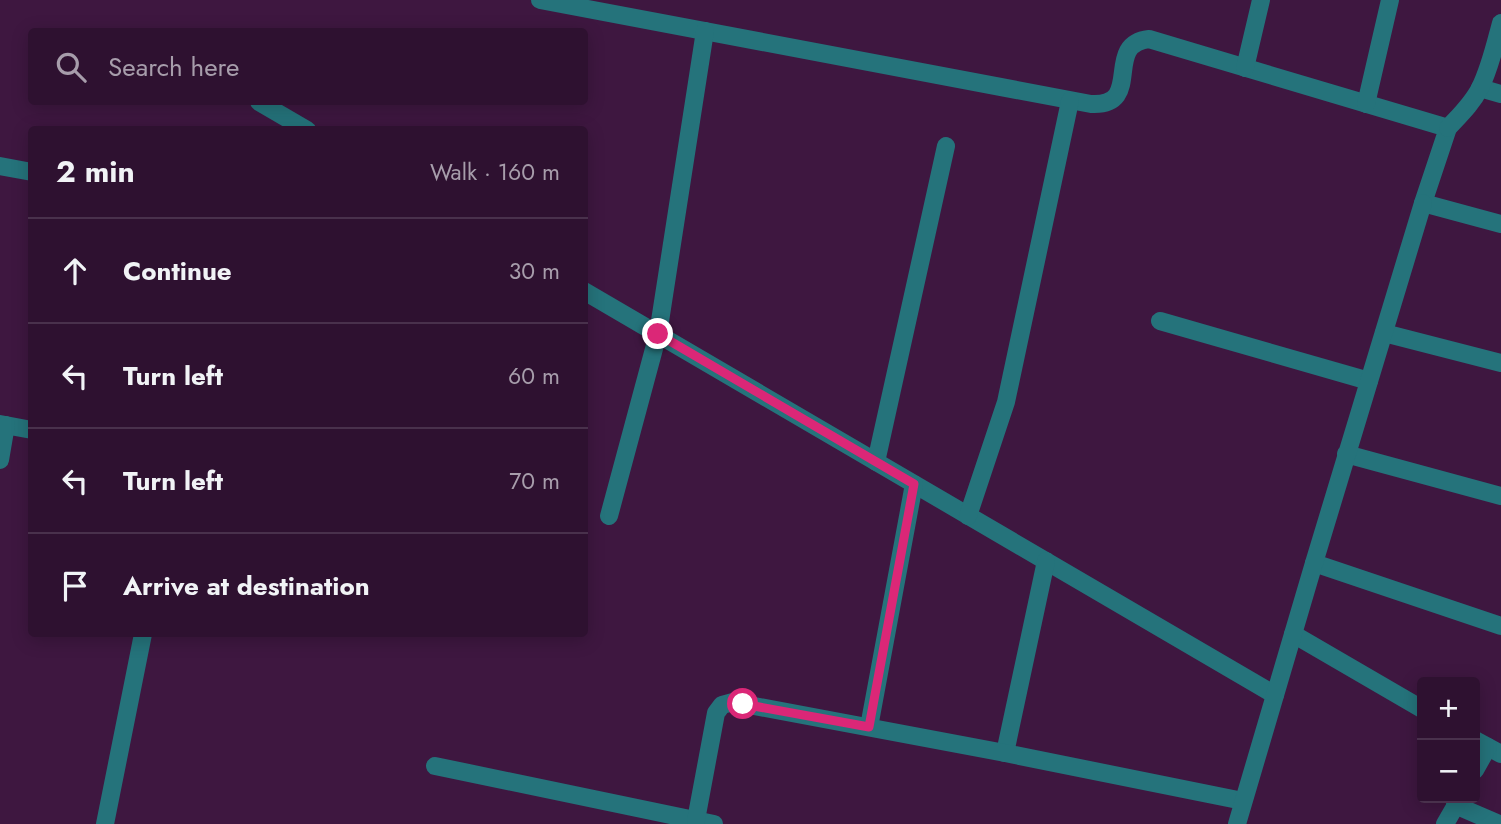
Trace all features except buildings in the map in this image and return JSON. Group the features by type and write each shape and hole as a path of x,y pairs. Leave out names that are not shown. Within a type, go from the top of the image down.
{"street":[{"path":"540,0 1070,101 1105,105 1115,100 1120,89 1126,55 1133,44 1149,39 1448,128"},
{"path":"1245,68 1261,0"},
{"path":"1366,104 1390,0"},
{"path":"1237,824 1423,203 1448,128 1480,88 1501,23"},
{"path":"609,516 658,334 705,31"},
{"path":"1480,88 1501,94"},
{"path":"968,516 1006,402 1070,101"},
{"path":"264,105 300,126"},
{"path":"876,462 946,146"},
{"path":"0,166 28,171"},
{"path":"1423,203 1501,224"},
{"path":"588,293 1275,695"},
{"path":"1160,321 1369,381"},
{"path":"1384,333 1501,363"},
{"path":"0,460 3,424 28,429"},
{"path":"1346,454 1501,496"},
{"path":"869,727 914,484"},
{"path":"1005,753 1045,561"},
{"path":"1314,563 1501,625"},
{"path":"1293,634 1417,706"},
{"path":"105,824 143,637"},
{"path":"696,820 716,713 722,705 733,702 1243,801"},
{"path":"435,766 714,824"},
{"path":"1445,824 1456,803"},
{"path":"1459,803 1500,824"}],"route":[{"path":"658,334 914,484 869,727 743,704"}]}
